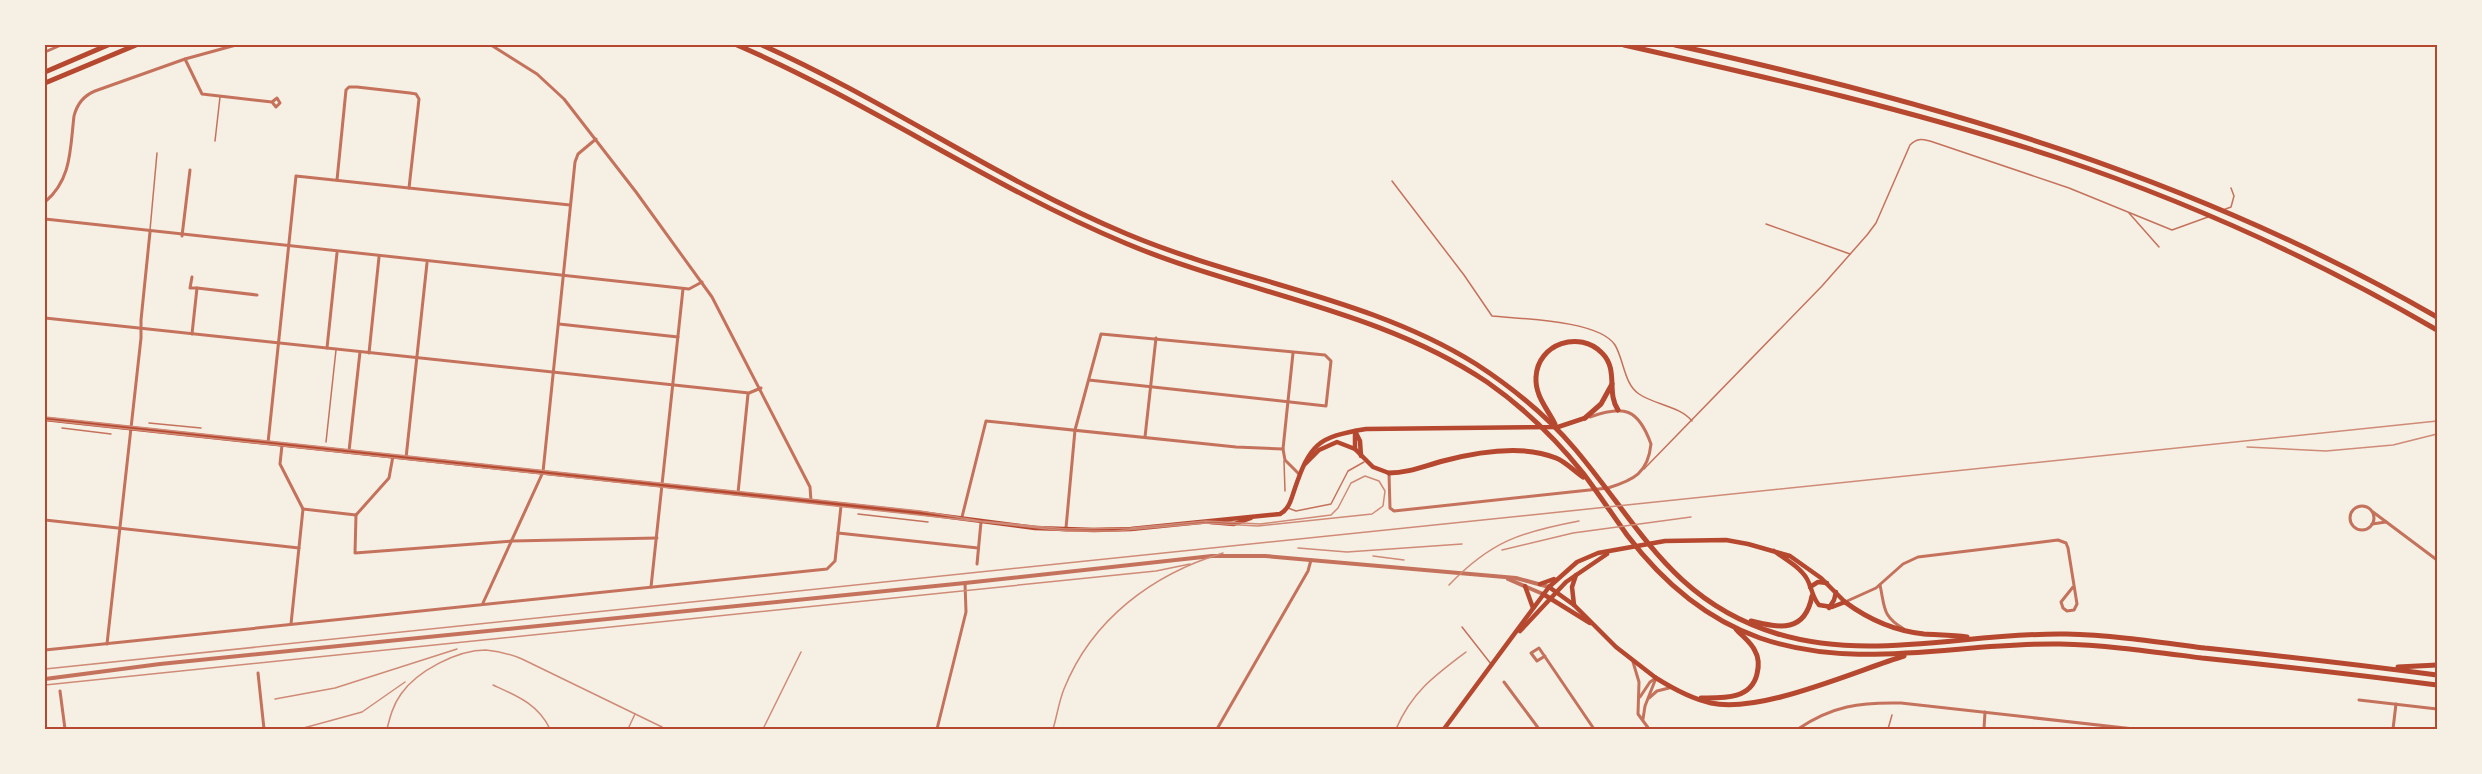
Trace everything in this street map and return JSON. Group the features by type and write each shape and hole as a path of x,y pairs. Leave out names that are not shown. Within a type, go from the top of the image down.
{"highway":[{"path":"45,72 108,45"},
{"path":"45,83 136,45"},
{"path":"737,45 833,90 1002,183 1100,232 1205,273 1379,328 1443,357 1486,382 1533,419 1579,472"},
{"path":"762,45 846,86 1033,189 1100,222 1196,260 1382,319 1445,347 1505,383 1549,418"},
{"path":"1624,45 1826,92 1959,128 2068,162 2240,230 2344,279 2437,330"},
{"path":"1675,45 1840,84 1983,123 2107,164 2243,219 2352,270 2437,317"},
{"path":"1618,410 1612,400 1611,369 1606,358 1591,345 1571,341 1552,348 1542,359 1536,377 1539,396 1549,418 1593,471 1654,553 1698,593 1740,619 1777,634 1829,644 1881,645 2048,634 2093,635 2437,675"},
{"path":"1585,418 1601,404 1612,383"},
{"path":"1389,473 1406,472 1464,456 1515,452 1548,455 1565,463 1589,481 1642,554 1688,597 1735,628 1781,645 1827,654 1918,653 2030,644 2067,644 2437,685"},
{"path":"1740,619 1775,627 1787,627 1802,619 1807,613 1812,596"},
{"path":"1845,602 1873,619 1908,631 1975,638"},
{"path":"1699,698 1719,699 1737,695 1748,689 1756,679 1758,666 1756,654 1735,628"},
{"path":"1656,678 1670,687 1709,703 1747,703 1773,699 1918,653"},
{"path":"2388,668 2437,665"}],"main road":[{"path":"45,419 841,504 981,522 1066,530 1122,530 1206,522 1234,524 1251,518 1280,514 1288,508 1305,459 1314,447 1327,438 1355,431 1558,427 1585,418"},
{"path":"1355,431 1355,449"},
{"path":"1355,431 1361,456"},
{"path":"1303,466 1334,437"},
{"path":"1326,445 1343,442 1355,449 1373,467 1389,473"},
{"path":"1540,584 1557,578 1590,556 1646,543 1698,539 1748,544 1774,551 1790,556 1827,583 1845,602 1829,608 1819,605 1798,568 1774,551"},
{"path":"1515,635 1534,618 1556,591 1577,573 1609,552"},
{"path":"1574,605 1572,587 1577,573"},
{"path":"1444,729 1557,578"},
{"path":"1810,587 1818,582 1827,583"},
{"path":"1525,586 1531,597 1533,608"},
{"path":"1549,587 1574,605 1594,627 1633,662 1656,678"},
{"path":"1543,594 1594,627"},
{"path":"1829,608 1838,594"}],"street":[{"path":"45,52 61,45"},
{"path":"45,202 54,194 66,174 74,117 76,109 84,98 95,91 186,59 236,45"},
{"path":"491,45 511,56 554,89 596,139 702,282 723,316 761,388 810,487 811,501"},
{"path":"186,59 202,94 272,102"},
{"path":"337,180 346,90 349,87 416,94 419,99 410,188"},
{"path":"483,604 543,472 576,159 596,139"},
{"path":"182,236 190,170"},
{"path":"268,443 296,176 570,205"},
{"path":"45,219 182,236 688,290 702,282"},
{"path":"107,644 150,232"},
{"path":"327,348 337,253"},
{"path":"369,353 379,257"},
{"path":"406,458 427,262"},
{"path":"192,277 190,288 257,295"},
{"path":"192,334 197,288"},
{"path":"651,587 683,289"},
{"path":"45,318 748,393 761,388"},
{"path":"559,324 678,337"},
{"path":"1066,530 1075,430 1101,334 1293,352 1330,358 1326,406 1089,380"},
{"path":"1145,437 1155,338"},
{"path":"349,452 360,352"},
{"path":"1293,352 1283,449 1285,460 1300,475"},
{"path":"738,493 748,393"},
{"path":"1389,473 1391,496 1389,507 1394,511 1608,488 1626,482 1643,470 1651,444 1641,423 1618,410 1605,411 1585,418"},
{"path":"962,519 986,421 1236,447 1283,449"},
{"path":"325,449 326,442"},
{"path":"282,445 280,464 303,509 291,624"},
{"path":"393,456 389,478 356,515 355,553 512,541 657,538"},
{"path":"45,650 826,569 835,561 841,504"},
{"path":"2387,522 2359,529 2352,524 2350,517 2354,509 2362,506 2370,508 2437,560"},
{"path":"303,509 356,515"},
{"path":"2372,524 2373,512"},
{"path":"45,520 299,548"},
{"path":"977,564 981,522"},
{"path":"838,533 978,548"},
{"path":"1845,602 1880,585 1903,564 1918,557 2058,540 2066,543 2068,549 2076,607 2067,611 2062,608 2061,602 2073,587"},
{"path":"45,679 160,664 1221,555 1311,560 1507,578 1549,587"},
{"path":"1217,729 1308,571 1311,560"},
{"path":"1507,578 1543,594"},
{"path":"937,729 966,612 965,583"},
{"path":"1880,585 1887,615 1893,622 1908,631"},
{"path":"1838,594 1852,597"},
{"path":"1545,656 1537,662 1531,653 1539,648 1545,656 1594,729"},
{"path":"1633,662 1639,682 1638,714 1649,729"},
{"path":"258,673 264,729"},
{"path":"1638,699 1650,682 1656,678"},
{"path":"1643,721 1656,678"},
{"path":"1504,682 1539,729"},
{"path":"1648,699 1657,691 1670,687"},
{"path":"60,691 65,729"},
{"path":"2359,700 2437,709"},
{"path":"1798,729 1821,715 1846,706 1864,703 1901,703 2134,729"},
{"path":"2393,729 2396,704"},
{"path":"1984,729 1985,712"}],"lane":[{"path":"215,141 220,97"},
{"path":"1643,470 1692,422 1851,254 1876,223 1910,145 1921,138 2070,188 2172,230 2231,207 2234,196 2231,188"},
{"path":"150,232 157,153"},
{"path":"1392,181 1464,275 1492,316 1582,327 1605,335 1615,345 1633,388 1639,394 1685,414 1692,422"},
{"path":"2129,212 2159,247"},
{"path":"1766,224 1851,254"},
{"path":"326,442 336,349"},
{"path":"149,423 201,428"},
{"path":"62,428 111,434"},
{"path":"1285,460 1283,464 1285,491"},
{"path":"1288,508 1296,511 1331,504 1348,471 1365,461"},
{"path":"858,514 928,522"},
{"path":"1462,627 1492,666"},
{"path":"1888,729 1892,715"}],"tram line":[{"path":"45,417 920,511 981,521 1066,529 1131,528 1206,521 1260,524 1331,515 1338,508 1351,483 1365,476 1379,481 1385,491 1383,506 1372,514 1258,526 1206,523 1114,531 1066,531 45,420"}],"railway":[{"path":"45,669 2437,421"},
{"path":"2247,447 2326,451 2393,445 2437,434"},
{"path":"1502,550 1573,533 1691,517"},
{"path":"1449,585 1464,570 1493,548 1523,534 1579,521"},
{"path":"1298,548 1347,552 1462,544"},
{"path":"1053,729 1062,694 1076,664 1108,621 1149,587 1173,573 1223,553"},
{"path":"1373,556 1404,560"},
{"path":"45,685 1156,571 1190,564"},
{"path":"275,699 335,688 457,649"},
{"path":"387,729 398,698 417,677 451,658 486,650 522,659 662,727"},
{"path":"763,729 801,652"},
{"path":"1396,729 1409,705 1425,686 1466,652"},
{"path":"300,729 362,712 405,682"},
{"path":"493,685 533,707 550,729"},
{"path":"628,729 635,714"}]}
